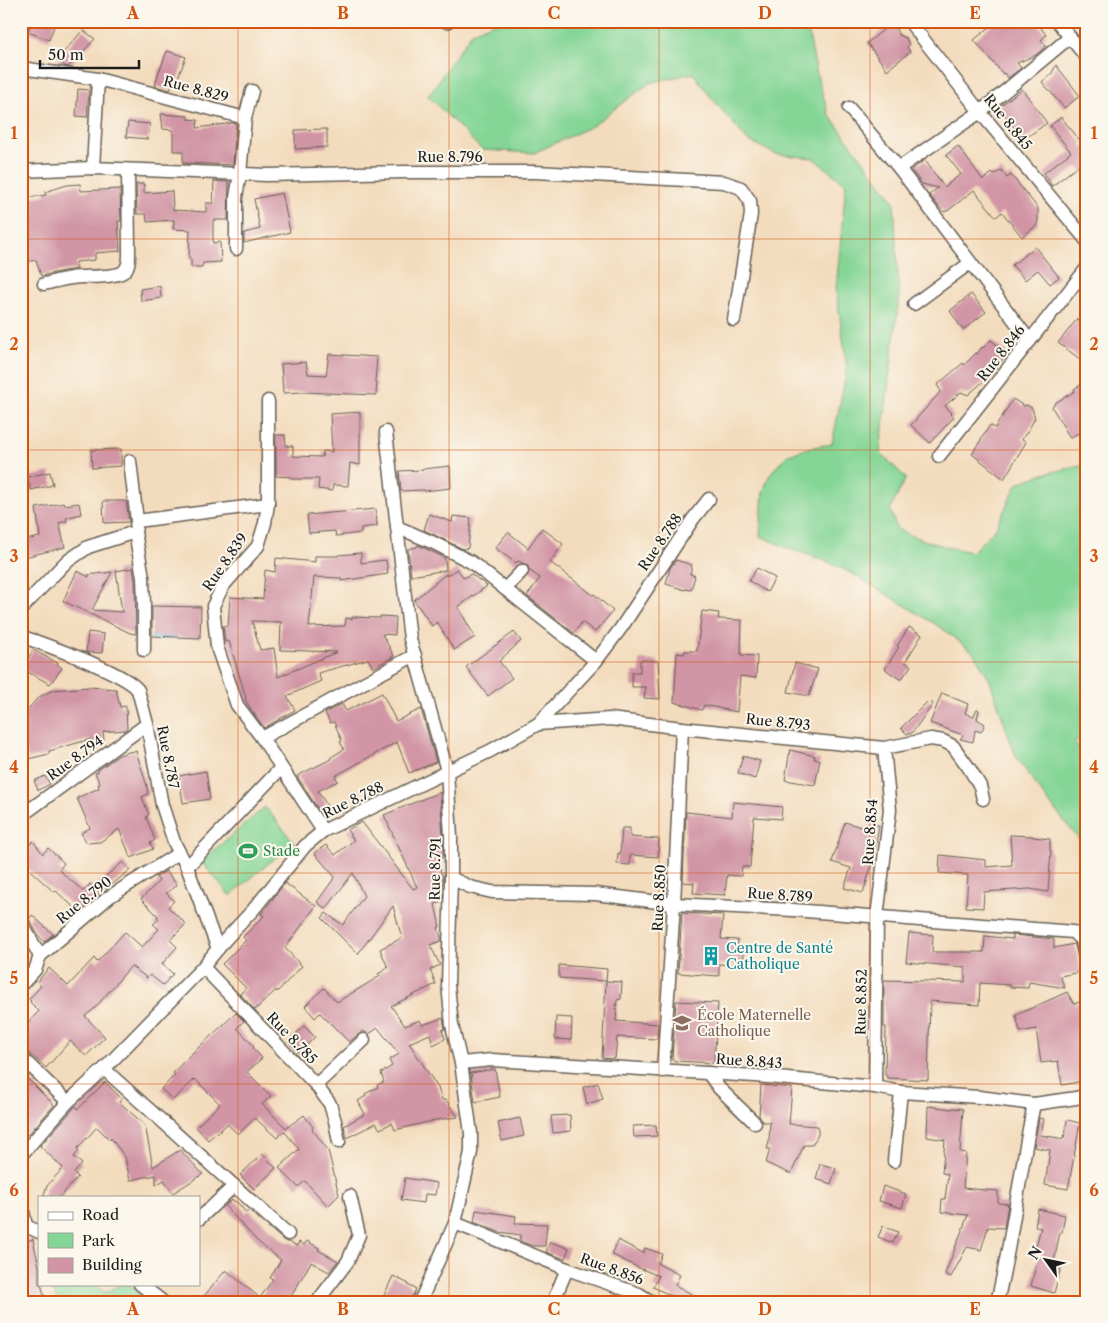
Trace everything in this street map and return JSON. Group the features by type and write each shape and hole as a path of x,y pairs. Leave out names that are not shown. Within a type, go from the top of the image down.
{"street":[{"name":"Rue 8.845","path":"909,21 980,112 1087,241"},
{"path":"1056,21 1087,58"},
{"path":"899,168 980,112 1070,37"},
{"name":"Rue 8.829","path":"21,68 98,79 245,118"},
{"path":"93,168 98,79"},
{"path":"236,249 236,196 245,118 252,91"},
{"path":"849,108 899,168 1030,342"},
{"name":"Rue 8.796","path":"21,171 93,168 240,174 535,172 724,182 740,188 750,201 750,214 734,320"},
{"path":"44,284 71,278 116,275 123,272 127,267 130,250 128,170"},
{"path":"914,304 970,263"},
{"name":"Rue 8.846","path":"939,456 1086,270"},
{"name":"Rue 8.839","path":"268,401 268,504 266,523 258,546 223,586 213,606 217,648 237,705 262,738 323,831"},
{"name":"Rue 8.791","path":"386,432 410,639 447,771 452,878 448,985 452,1025 461,1063 471,1133 471,1152 455,1223 420,1302"},
{"path":"130,461 143,577 144,650"},
{"name":"Rue 8.788","path":"21,1155 68,1102 203,967 254,910 305,846 323,831 490,751 538,724 596,661 621,628 689,526 710,499"},
{"path":"21,609 65,563 88,547 136,526 268,504"},
{"path":"397,527 471,562 596,661"},
{"path":"505,589 522,571"},
{"name":"Rue 8.787","path":"21,636 116,674 135,685 147,724 162,806 174,842 187,867 218,949"},
{"path":"262,738 415,655"},
{"name":"Rue 8.793","path":"538,724 610,719 884,748 931,739 943,741 953,746 969,768 980,786 983,799"},
{"name":"Rue 8.794","path":"21,816 147,724"},
{"name":"Rue 8.850","path":"663,1071 674,904 682,728"},
{"name":"Rue 8.854","path":"877,918 890,810 884,748"},
{"path":"187,867 281,768"},
{"name":"Rue 8.790","path":"21,985 35,970 40,956 109,897 179,853"},
{"name":"Rue 8.789","path":"452,878 470,887 492,892 595,894 674,904 793,910 1073,932 1082,941 1087,964"},
{"name":"Rue 8.852","path":"875,1087 877,918"},
{"path":"21,922 40,956"},
{"name":"Rue 8.785","path":"203,967 316,1085 330,1104 339,1142"},
{"path":"316,1085 364,1040"},
{"path":"21,1057 68,1102"},
{"name":"Rue 8.843","path":"461,1063 492,1060 755,1076 1034,1104 1087,1095"},
{"path":"104,1068 288,1234"},
{"path":"708,1073 719,1088 756,1123"},
{"path":"894,1160 900,1092"},
{"path":"997,1302 1010,1243 1021,1170 1034,1104"},
{"path":"200,1217 234,1186"},
{"path":"317,1302 348,1261 359,1235 350,1196"},
{"path":"21,1201 24,1227 38,1232"},
{"path":"455,1223 567,1269"},
{"name":"Rue 8.856","path":"553,1302 567,1269 639,1294 652,1302"},
{"path":"143,1286 163,1302"}],"green space":[{"path":"499,21 806,21 817,75 829,115 894,201 899,298 880,453 906,478 890,510 897,529 934,543 972,552 995,529 1018,483 1043,474 1087,466 1087,732 1075,742 1087,764 1087,849 1047,800 1016,757 989,678 973,652 940,627 855,575 824,560 787,548 760,536 763,492 770,474 786,456 808,448 832,444 847,369 836,290 846,184 813,158 775,154 747,140 693,73 649,83 592,126 534,153 482,150 428,96 472,32"},
{"name":"Stade","path":"265,807 294,842 230,896 201,861"},
{"path":"51,1286 96,1286 105,1292 117,1286 130,1286 141,1294 145,1302 57,1302"}],"building":[{"path":"32,21 56,21 49,40 28,32"},
{"path":"997,21 1036,21 1046,35 1041,40 1046,46 1036,55 1017,63 1021,68 1008,78 974,40"},
{"path":"888,26 896,29 899,35 906,38 909,45 907,47 910,52 887,70 867,43"},
{"path":"83,30 95,39 68,67 65,66 57,60"},
{"path":"167,51 186,57 175,85 172,84 170,90 155,86"},
{"path":"1056,65 1080,96 1064,108 1042,82 1052,73"},
{"path":"78,89 89,90 87,117 76,116"},
{"path":"1022,89 1047,123 1023,140 999,107"},
{"path":"161,114 188,116 188,119 198,120 197,128 236,124 233,165 183,163 183,151 173,151 173,130 163,129"},
{"path":"1061,117 1087,151 1087,177 1078,166 1052,186 1044,173 1071,152 1050,126"},
{"path":"128,122 150,124 148,139 126,137"},
{"path":"327,129 327,147 295,149 295,130"},
{"path":"958,146 983,180 992,173 994,175 1001,170 1007,178 1011,175 1038,208 1037,225 1022,237 1002,212 996,217 974,190 949,210 944,212 939,207 929,195 938,188 922,184 911,170 925,160 944,187 961,174 946,155"},
{"path":"214,181 229,182 228,220 213,220 213,243 220,242 221,262 203,263 202,267 191,267 191,259 189,259 190,230 173,229 174,220 147,222 146,214 137,214 136,184 144,184 144,193 172,191 173,210 206,212 206,203 213,203"},
{"path":"80,184 81,191 120,189 121,221 118,221 120,251 95,253 95,260 76,262 77,269 41,276 36,260 21,263 21,236 24,235 21,199 46,195 45,192 67,185"},
{"path":"282,193 290,232 244,243 244,233 260,229 254,199"},
{"path":"1035,247 1059,277 1050,284 1038,270 1025,280 1012,265"},
{"path":"160,286 161,298 141,301 140,289"},
{"path":"971,294 986,312 963,330 950,311"},
{"path":"1077,319 1087,327 1087,364 1058,343"},
{"path":"991,340 1007,353 991,375 989,374 968,395 961,392 945,406 954,417 930,443 911,425 941,391 937,385 963,363 964,365"},
{"path":"329,354 377,357 376,395 283,393 281,364 306,362 308,374 326,375"},
{"path":"1087,381 1087,428 1070,438 1052,407"},
{"path":"1013,399 1024,406 1027,405 1032,408 1035,418 1022,439 1026,442 1004,479 972,454 990,425 995,428"},
{"path":"360,412 360,465 350,463 348,486 333,485 332,491 318,489 319,479 292,479 292,477 276,476 276,435 285,435 286,446 293,446 293,456 322,457 323,451 332,452 330,414"},
{"path":"121,449 121,466 92,468 91,450"},
{"path":"450,466 451,488 401,491 399,471"},
{"path":"50,472 53,485 31,490 27,477"},
{"path":"103,501 126,501 129,522 104,523"},
{"path":"64,503 64,505 79,503 81,514 66,518 67,521 59,523 65,547 21,558 21,541 40,537 36,508"},
{"path":"376,509 377,526 361,528 361,533 336,536 335,531 309,533 307,515"},
{"path":"429,514 452,522 453,516 471,518 468,548 463,549 424,530"},
{"path":"542,528 563,544 550,562 594,594 613,611 595,632 582,622 574,633 527,596 540,578 530,571 527,565 518,561 516,563 495,548 508,532 528,548"},
{"path":"418,545 445,558 446,570 411,576 408,549"},
{"path":"361,553 361,563 386,560 388,574 341,581 341,578 314,577 309,627 345,626 346,618 352,619 352,617 396,617 395,635 382,634 394,656 373,668 368,659 318,673 321,681 287,696 295,710 264,728 245,699 229,641 225,642 223,626 228,626 230,597 263,599 265,570 275,572 276,558 315,562 315,556","holes":["252,621 281,622 280,650 337,652 278,677 274,648 260,650"]},
{"path":"676,560 692,565 690,574 695,576 691,590 666,584 670,568"},
{"path":"133,568 136,634 130,633 63,601 77,571 89,577 88,575 112,572 92,610 122,612 116,571"},
{"path":"757,568 775,578 767,592 749,581"},
{"path":"457,569 464,578 471,574 487,586 458,607 475,637 454,650 437,622 432,626 414,600 446,574 446,576"},
{"path":"152,606 201,607 200,638 152,636"},
{"path":"702,611 719,613 718,619 742,620 741,655 757,656 756,678 740,676 737,712 704,705 702,710 674,702 677,653 684,654 685,651 697,651"},
{"path":"909,627 922,635 905,662 911,666 901,680 885,669"},
{"path":"88,632 104,634 102,653 86,652"},
{"path":"514,632 521,641 499,661 512,678 488,696 466,667"},
{"path":"33,650 58,663 62,668 50,684 22,669"},
{"path":"640,660 658,661 660,699 644,698 646,687 632,687 632,672 640,672"},
{"path":"795,663 818,669 809,696 788,692"},
{"path":"89,687 116,689 120,707 126,706 127,729 103,732 104,740 92,743 91,739 49,751 49,754 28,759 25,747 21,749 21,716 39,697 53,690"},
{"path":"382,693 396,721 421,709 436,762 409,773 397,742 335,776 338,781 318,791 329,809 321,814 297,776 331,759 344,749 334,722 330,723 325,713 342,704 346,711"},
{"path":"942,693 968,704 965,713 973,717 977,709 979,710 977,719 985,724 981,732 975,730 973,742 960,739 963,735 930,723"},
{"path":"929,700 933,704 912,733 907,734 901,728"},
{"path":"790,750 815,756 814,759 820,760 815,785 785,780"},
{"path":"136,751 146,783 148,794 142,797 149,815 146,817 155,840 150,843 153,849 131,858 119,829 100,842 87,843 81,833 90,828 77,798 99,788 98,785 100,784 95,773 98,770 119,755"},
{"path":"743,756 760,761 755,779 738,773"},
{"path":"206,771 210,799 183,803 179,776"},
{"path":"45,776 50,784 38,790 34,781"},
{"path":"440,792 443,857 437,859 443,883 440,884 440,903 435,904 441,941 430,945 440,965 430,970 436,984 391,1006 405,1026 420,1020 422,1025 443,1018 445,1029 442,1030 445,1039 433,1045 430,1034 409,1043 438,1088 442,1100 446,1100 458,1117 436,1120 395,1130 392,1123 380,1129 376,1123 347,1138 344,1126 365,1114 358,1101 366,1096 365,1094 378,1087 377,1085 384,1082 381,1073 392,1066 389,1060 399,1054 378,1028 369,1034 363,1031 349,1042 320,1013 315,1018 305,1006 324,988 337,1002 380,976 378,974 388,968 380,949 402,938 393,906 358,954 322,918 326,913 343,925 364,896 353,873 326,909 317,902 335,877 314,853 326,845 335,855 354,840 347,830 362,822 413,889 417,887 384,815"},
{"path":"733,802 782,807 781,819 754,817 750,867 742,867 741,876 727,875 725,895 693,893 694,883 683,882 686,812 732,817"},
{"path":"845,822 867,829 868,825 879,825 873,861 863,893 844,888 851,868 832,862"},
{"path":"622,828 630,828 630,837 659,839 658,857 630,855 630,865 617,864 618,853 620,854"},
{"path":"1010,835 1050,839 1048,892 1030,889 984,892 983,908 966,907 968,875 939,873 940,855 986,860 986,867 1012,865"},
{"path":"33,841 43,854 48,848 64,863 59,870 83,891 90,884 100,893 79,912 22,863 30,854 26,848"},
{"path":"123,862 130,870 106,889 99,882"},
{"path":"166,871 177,885 166,893 174,901 168,907 186,924 170,940 177,947 162,964 173,974 163,985 150,975 147,978 131,966 94,1009 85,1016 105,1037 86,1056 70,1041 46,1068 27,1051 21,1049 21,1030 39,1011 29,999 41,986 37,982 49,968 68,986 94,958 97,962 125,932 142,947 159,929 153,924 159,919 141,899 159,881 156,877"},
{"path":"285,883 316,906 285,948 302,966 277,992 276,990 255,1010 240,994 246,988 222,964 246,940 243,937 264,916 261,914"},
{"name":"Centre de Santé Catholique","path":"682,913 723,915 721,939 738,940 737,951 744,952 743,966 719,964 719,976 678,973"},
{"path":"32,915 53,934 44,942 29,919"},
{"path":"909,933 933,935 932,952 984,952 985,936 1013,939 1013,935 1054,939 1054,948 1075,945 1081,972 1060,976 1065,988 1029,982 1028,988 980,983 979,1005 930,1001 928,1080 887,1078 885,1075 886,1027 884,1027 884,980 965,982 965,967 906,962"},
{"path":"559,965 607,969 606,981 559,978"},
{"path":"606,981 622,982 621,999 617,1000 616,1021 658,1024 657,1039 617,1037 615,1059 602,1058"},
{"path":"1067,992 1074,1004 1087,999 1087,1080 1062,1085 1058,1061 1041,1063 1036,1029 1020,1032 1016,1015"},
{"name":"École Maternelle Catholique","path":"676,1001 718,1003 714,1063 675,1061 672,1058"},
{"path":"236,1013 244,1021 237,1028 254,1046 253,1048 262,1058 247,1072 271,1096 262,1104 286,1128 304,1115 328,1150 339,1195 328,1206 305,1181 298,1187 279,1168 299,1149 284,1131 277,1138 255,1118 238,1134 227,1124 208,1140 196,1127 220,1104 195,1079 173,1100 161,1089 175,1075 173,1073 187,1058"},
{"path":"556,1017 572,1018 571,1040 555,1039"},
{"path":"304,1026 315,1037 299,1053 288,1042"},
{"path":"21,1068 29,1076 27,1078 54,1105 28,1135 21,1129"},
{"path":"495,1069 500,1097 475,1102 471,1073"},
{"path":"105,1082 122,1099 119,1102 145,1125 153,1167 180,1150 203,1174 173,1193 164,1180 156,1185 156,1175 130,1180 125,1157 111,1138 110,1140 97,1127 77,1149 79,1151 74,1157 82,1164 74,1173 78,1177 61,1196 43,1196 47,1186 63,1168 40,1146 76,1106 78,1109"},
{"path":"598,1083 603,1099 587,1104 583,1087"},
{"path":"761,1085 792,1088 789,1124 818,1126 818,1135 812,1145 804,1145 791,1174 766,1163 770,1149 767,1149 770,1122 763,1122 759,1116"},
{"path":"928,1106 963,1109 960,1152 966,1153 963,1188 998,1191 998,1203 1008,1204 1004,1228 988,1227 981,1250 967,1247 951,1277 945,1274 968,1215 941,1212 942,1199 945,1199 948,1174 942,1173 945,1140 927,1137"},
{"path":"570,1115 571,1131 553,1133 551,1116"},
{"path":"520,1118 524,1136 502,1141 498,1123"},
{"path":"1039,1118 1044,1119 1041,1135 1064,1139 1067,1120 1080,1123 1068,1189 1045,1185 1050,1150 1034,1147"},
{"path":"656,1125 657,1136 634,1137 633,1126"},
{"path":"262,1154 276,1168 254,1189 240,1175"},
{"path":"820,1164 836,1168 831,1184 816,1179"},
{"path":"405,1178 437,1183 435,1195 425,1194 424,1203 401,1200"},
{"path":"883,1186 906,1194 902,1208 879,1201"},
{"path":"232,1200 238,1203 246,1213 249,1210 283,1240 297,1246 299,1242 304,1245 307,1241 319,1248 318,1250 338,1261 329,1272 311,1262 288,1302 209,1302 203,1297 226,1270 260,1298 273,1279 270,1278 281,1260 257,1241 225,1206"},
{"path":"1038,1209 1065,1215 1054,1262 1062,1263 1054,1293 1031,1286 1038,1257 1033,1256 1041,1228 1035,1227"},
{"path":"476,1210 516,1216 515,1223 547,1224 545,1246 533,1246 520,1241 520,1235 499,1232 474,1222"},
{"path":"883,1226 898,1232 893,1243 878,1237"},
{"path":"33,1239 38,1262 38,1286 42,1286 46,1302 21,1302 21,1242"},
{"path":"618,1240 643,1253 645,1248 662,1254 658,1264 680,1275 675,1285 706,1302 674,1302 676,1298 653,1287 659,1276 611,1254"},
{"path":"550,1242 569,1248 565,1259 546,1252"},
{"path":"393,1276 416,1289 410,1302 381,1302"}],"waterway":[{"path":"152,637 175,636"}],"place":[{"name":"Stade","path":"248,851"},
{"name":"Centre de Santé Catholique","path":"711,956"},
{"name":"École Maternelle Catholique","path":"682,1023"}]}
